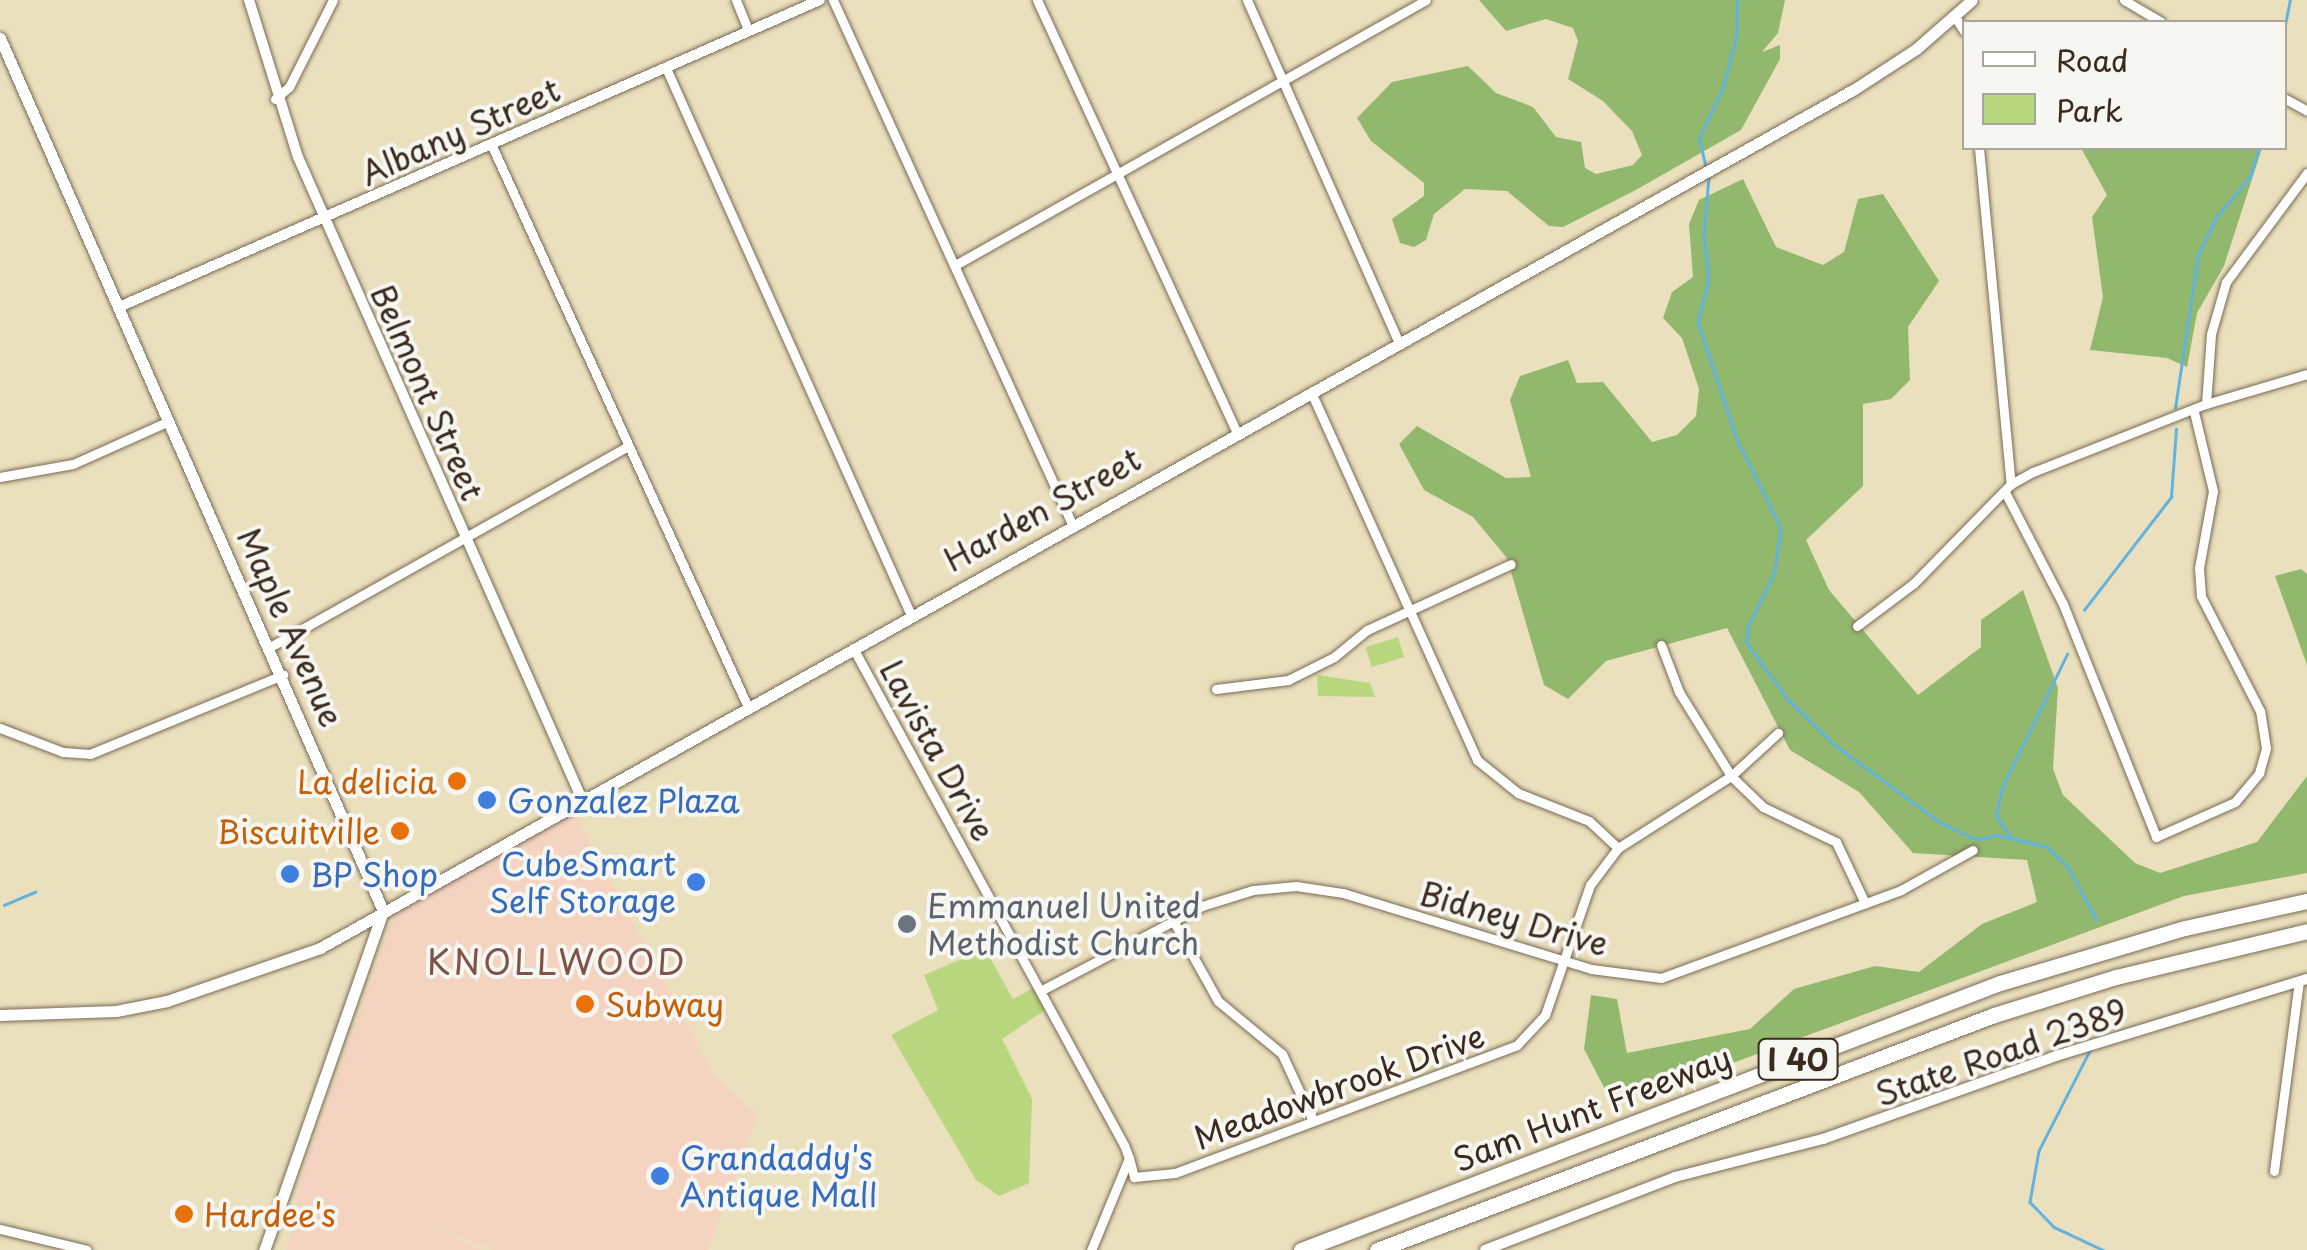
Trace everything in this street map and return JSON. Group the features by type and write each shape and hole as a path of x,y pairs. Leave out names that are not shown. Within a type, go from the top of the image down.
{"highway":[{"name":"Sam Hunt Freeway","path":"1301,1250 2000,983 2124,944 2307,902"},
{"name":"Sam Hunt Freeway","path":"1377,1250 1994,1015 2116,976 2307,931"}],"main road":[{"name":"Harden Street","path":"0,1015 116,1011 188,996 320,948 581,797 1885,70 1972,0"},
{"name":"Maple Avenue","path":"0,38 384,911"},
{"path":"264,1250 301,1131 384,911"}],"street":[{"name":"Belmont Street","path":"249,0 275,99 324,218 581,797"},
{"path":"275,99 289,87 333,0"},
{"path":"736,0 748,30"},
{"name":"Albany Street","path":"119,307 820,0"},
{"path":"832,0 957,264 1072,524"},
{"path":"1037,0 1120,172 1237,432"},
{"path":"1247,0 1398,341"},
{"path":"957,264 1426,0"},
{"path":"2124,0 2158,20"},
{"path":"1954,17 1962,28"},
{"path":"666,68 910,613"},
{"path":"492,146 747,705"},
{"path":"1979,150 2008,489 2064,604 2156,838 2235,802 2259,773 2266,748 2260,710 2201,596 2199,568 2212,492 2194,412"},
{"path":"2206,404 2211,334 2226,282 2307,172"},
{"path":"1857,626 1913,584 2008,489 2064,456 2194,412 2206,404 2307,374"},
{"path":"1311,392 1468,747 1487,772 1518,794 1589,821 1618,848"},
{"path":"0,477 73,464 169,421"},
{"path":"270,647 628,446"},
{"path":"1216,688 1288,680 1408,610 1511,564"},
{"path":"1661,644 1679,692 1731,776 1763,807 1836,842 1865,903"},
{"name":"Lavista Drive","path":"853,648 1042,990 1128,1158"},
{"path":"0,728 63,752 90,754 282,675"},
{"name":"Meadowbrook Drive","path":"1128,1158 1134,1177 1162,1177 1516,1046 1545,1015 1590,885 1618,848 1731,776 1778,733"},
{"name":"Bidney Drive","path":"1042,990 1174,922 1243,892 1316,887 1631,976 1676,976 1865,903 1972,850"},
{"path":"1174,922 1218,1001 1282,1054 1312,1119"},
{"path":"2274,1171 2303,981"},
{"name":"State Road 2389","path":"1485,1250 1675,1177 1823,1140 2056,1056 2303,981"},
{"path":"1091,1250 1128,1158"},
{"path":"0,1229 87,1250"}],"shaded area":[{"path":"572,809 712,1072 758,1115 708,1250 494,1250 420,1222 482,1250 287,1250 302,1174 397,907"}],"green space":[{"path":"1479,0 1785,0 1778,33 1762,52 1780,45 1780,59 1741,130 1563,227 1549,226 1507,191 1465,189 1434,214 1426,240 1414,247 1400,243 1392,219 1424,196 1424,183 1371,141 1357,118 1392,82 1468,66 1496,93 1533,107 1556,137 1581,142 1585,168 1596,174 1633,165 1642,155 1632,131 1603,101 1568,79 1578,41 1573,28 1546,19 1506,31"},
{"path":"2082,150 2261,150 2224,266 2197,313 2187,367 2167,358 2090,350 2103,297 2092,217 2107,195"},
{"path":"1743,179 1776,247 1823,265 1844,252 1858,199 1883,194 1939,281 1908,327 1910,380 1891,399 1863,404 1863,486 1806,540 1829,590 1918,695 1981,647 1981,620 2023,590 2058,688 2053,769 2063,795 2135,863 2160,873 2257,842 2307,776 2307,873 2184,896 1706,1073 1609,1097 1584,1049 1591,995 1617,999 1627,1053 1750,1029 1794,989 1875,966 1919,972 1982,924 2037,902 2027,860 1913,853 1859,792 1790,750 1727,628 1606,661 1568,699 1544,685 1507,558 1473,517 1424,490 1399,444 1417,426 1506,478 1531,477 1510,400 1520,376 1568,360 1577,383 1603,382 1652,442 1677,435 1696,416 1699,389 1682,338 1663,318 1672,292 1693,277 1689,224 1699,200"},
{"path":"2301,569 2307,574 2307,665 2275,576"},
{"path":"1398,637 1404,657 1372,667 1365,647"},
{"path":"1317,675 1370,683 1375,697 1318,696"},
{"path":"985,949 1013,999 1037,986 1048,1008 1002,1039 1032,1099 1029,1183 999,1196 976,1180 891,1035 938,1010 924,975"}],"waterway":[{"path":"1706,169 1699,139 1723,87 1736,37 1737,0"},
{"path":"2286,20 2290,0"},
{"path":"2175,408 2198,255 2217,216 2250,177 2258,150"},
{"path":"1709,177 1704,236 1709,279 1698,322 1737,439 1781,528 1775,572 1748,627 1747,643 1787,698 1835,745 1941,823 1976,839 1997,835 2048,847 2068,867 2097,920"},
{"path":"2084,610 2171,497 2176,429"},
{"path":"2011,837 1996,816 2002,788 2067,654"},
{"path":"4,905 35,892"},
{"path":"2099,1039 2120,1013 2120,1003"},
{"path":"2091,1049 2039,1151 2030,1202 2054,1227 2103,1250"}],"place":[{"name":"La delicia","path":"457,781"},
{"name":"Gonzalez Plaza","path":"487,800"},
{"name":"Biscuitville","path":"400,831"},
{"name":"BP Shop","path":"290,874"},
{"name":"CubeSmart Self Storage","path":"696,882"},
{"name":"Emmanuel United Methodist Church","path":"907,924"},
{"name":"Subway","path":"585,1004"},
{"name":"Grandaddy's Antique Mall","path":"660,1176"},
{"name":"Hardee's","path":"184,1214"}],"district":[{"name":"KNOLLWOOD","path":"557,961"}]}
